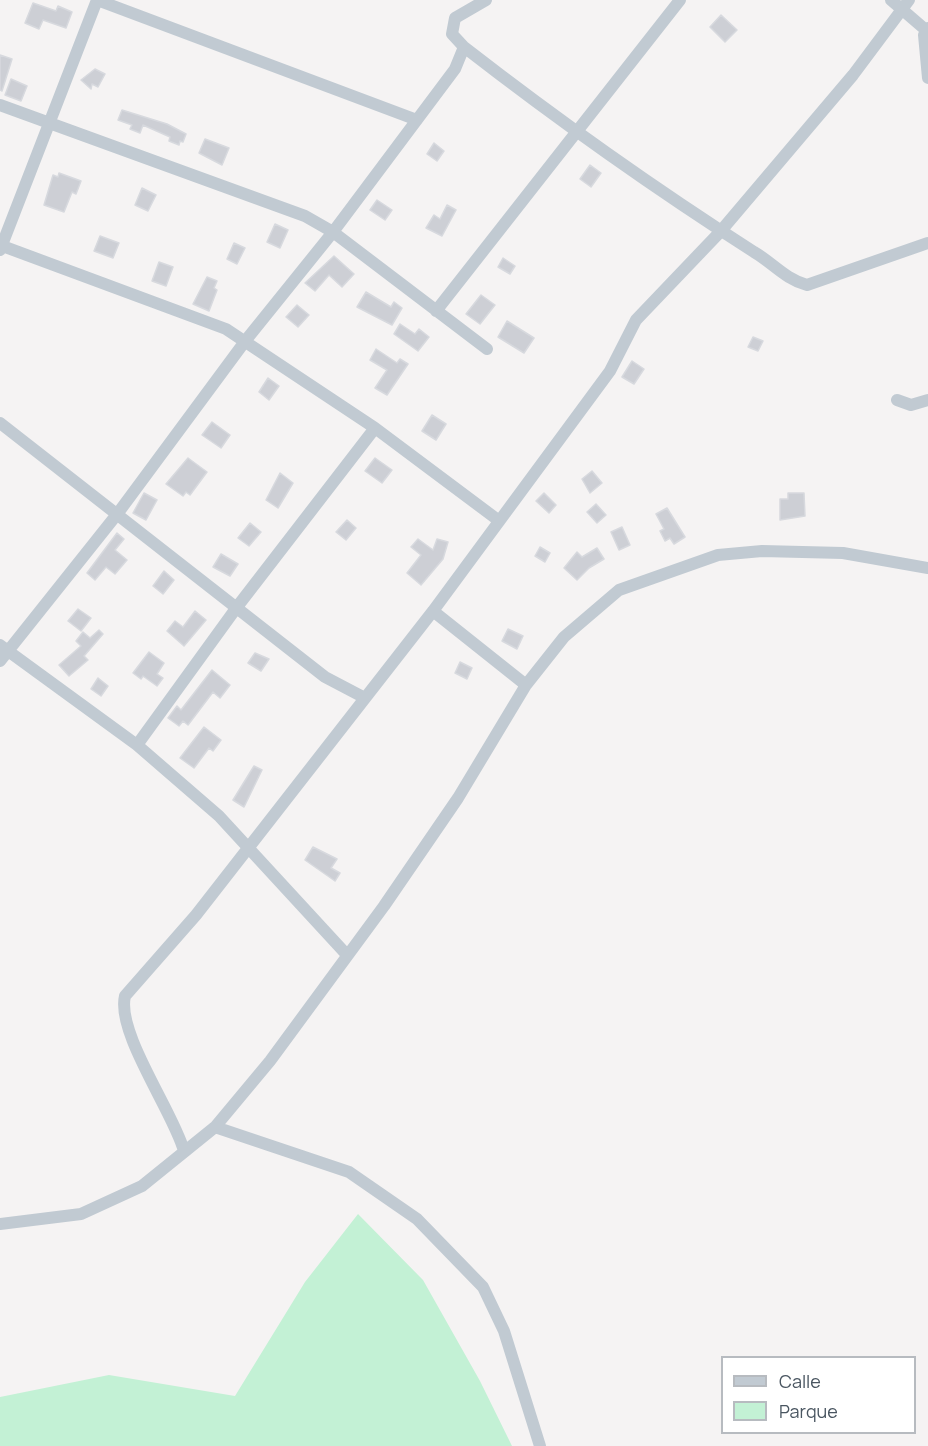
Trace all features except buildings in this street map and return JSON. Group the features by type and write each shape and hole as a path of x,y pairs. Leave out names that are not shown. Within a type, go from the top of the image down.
{"street":[{"path":"417,120 97,0 1,247 226,328 375,428 498,520"},
{"path":"486,0 454,18 452,34 464,47 575,132 720,232 755,252 792,281 807,285 928,243"},
{"path":"436,311 680,0"},
{"path":"891,0 905,5 927,29 924,35 928,78"},
{"path":"184,1152 151,1083 123,1006 125,996 196,915 433,611 498,520 539,470 610,372 636,320 720,232 853,75 905,5"},
{"path":"347,955 219,816 137,745 3,652 118,513 246,340 333,232 455,69 464,47"},
{"path":"0,105 305,216 333,232 487,349"},
{"path":"897,400 911,405 928,400"},
{"path":"0,423 325,677 365,698"},
{"path":"137,745 237,607 375,428"},
{"path":"0,1224 81,1214 142,1186 215,1127 270,1061 458,798 526,685 564,637 619,590 718,555 762,551 843,553 928,568"},
{"path":"433,611 526,685"},
{"path":"215,1127 349,1172 417,1219 483,1287 504,1331 540,1446"}],"green space":[{"path":"358,1214 423,1280 480,1381 512,1446 0,1446 0,1397 109,1375 235,1396 305,1282"}]}
